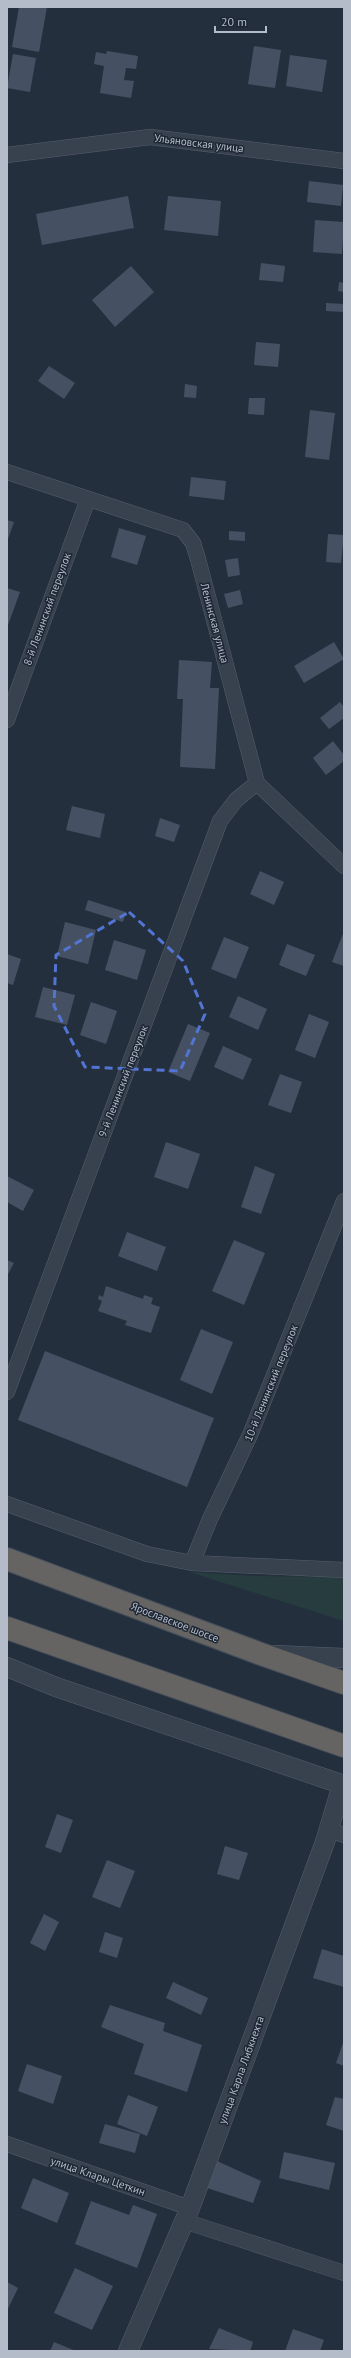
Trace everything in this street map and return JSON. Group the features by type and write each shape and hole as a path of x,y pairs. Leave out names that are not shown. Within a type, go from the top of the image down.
{"highway":[{"name":"Ярославское шоссе","path":"7,1559 261,1654 344,1683"},
{"path":"7,1628 344,1746"}],"street":[{"name":"Ульяновская улица","path":"7,155 150,137 344,161"},
{"name":"Ленинская улица","path":"7,472 183,530 193,544 257,783"},
{"name":"8-й Ленинский переулок","path":"7,720 88,499"},
{"path":"257,783 344,866"},
{"name":"9-й Ленинский переулок","path":"7,1392 220,822 236,800 257,783"},
{"name":"10-й Ленинский переулок","path":"192,1564 210,1519 250,1435 344,1201"},
{"path":"7,1504 147,1554 192,1564 344,1570"},
{"path":"261,1654 344,1658"},
{"path":"7,1666 56,1687 343,1785"},
{"name":"улица Карла Либкнехта","path":"128,2351 187,2215 336,1832 343,1785"},
{"name":"улица Клары Цеткин","path":"7,2144 187,2215 344,2273"}],"highlighted area":[{"path":"129,912 183,961 205,1014 180,1071 85,1067 54,1006 56,955"}],"green space":[{"path":"189,1572 257,1576 344,1577 344,1621"}],"building":[{"path":"19,7 47,7 39,52 12,47"},
{"path":"254,46 281,50 275,88 248,84"},
{"path":"107,51 138,56 136,69 126,68 124,80 134,81 131,98 100,93 104,66 94,64 96,52 106,54"},
{"path":"13,54 36,58 30,92 7,88"},
{"path":"290,55 327,60 322,92 286,86"},
{"path":"309,181 343,185 341,206 307,202"},
{"path":"128,196 134,228 42,245 36,214"},
{"path":"168,196 221,201 218,236 164,230"},
{"path":"315,220 344,222 342,254 313,252"},
{"path":"261,263 285,266 283,282 259,280"},
{"path":"131,266 154,292 115,327 92,300"},
{"path":"339,282 344,283 344,292 338,291"},
{"path":"326,303 344,304 344,312 326,311"},
{"path":"256,342 280,344 278,367 254,365"},
{"path":"49,366 75,383 64,399 38,381"},
{"path":"185,384 197,386 196,398 184,397"},
{"path":"249,398 265,398 264,415 248,414"},
{"path":"310,410 335,413 329,460 305,457"},
{"path":"191,477 226,481 224,500 189,496"},
{"path":"7,520 14,522 7,542"},
{"path":"119,528 146,536 137,565 111,557"},
{"path":"229,531 245,532 245,541 229,540"},
{"path":"328,534 344,535 341,563 326,562"},
{"path":"238,558 240,575 228,577 225,560"},
{"path":"7,588 20,592 7,628"},
{"path":"240,590 243,604 228,608 224,594"},
{"path":"334,642 344,659 304,683 294,666"},
{"path":"179,660 212,662 210,688 219,688 215,769 180,767 183,699 177,699"},
{"path":"340,702 344,707 344,718 329,729 320,718"},
{"path":"333,741 344,755 344,761 326,775 313,758"},
{"path":"72,806 105,814 100,838 66,830"},
{"path":"160,818 180,825 174,842 155,836"},
{"path":"260,871 284,882 274,905 250,894"},
{"path":"88,900 126,912 123,922 85,910"},
{"path":"65,922 96,930 88,964 57,956"},
{"path":"344,931 344,966 332,962"},
{"path":"224,937 249,947 236,979 211,969"},
{"path":"114,940 146,950 137,980 105,970"},
{"path":"287,944 315,955 306,976 279,965"},
{"path":"7,954 21,959 13,985 7,983"},
{"path":"43,987 75,995 67,1025 35,1017"},
{"path":"238,996 267,1009 258,1030 229,1017"},
{"path":"91,1002 117,1011 106,1044 80,1035"},
{"path":"309,1014 329,1022 315,1058 295,1050"},
{"path":"188,1024 210,1033 190,1081 168,1072"},
{"path":"223,1046 252,1059 243,1080 214,1067"},
{"path":"280,1074 302,1082 291,1113 268,1105"},
{"path":"166,1142 200,1154 188,1189 154,1177"},
{"path":"255,1166 275,1174 261,1214 241,1207"},
{"path":"7,1176 34,1190 23,1211 7,1202"},
{"path":"127,1232 166,1247 157,1271 118,1256"},
{"path":"234,1240 265,1253 244,1305 212,1291"},
{"path":"7,1260 14,1263 7,1276"},
{"path":"106,1286 143,1299 144,1295 153,1298 151,1304 160,1307 151,1333 125,1325 127,1321 98,1311 102,1301 98,1299 99,1295 103,1297"},
{"path":"201,1329 233,1342 212,1394 180,1380"},
{"path":"45,1351 214,1418 187,1487 18,1420"},
{"path":"57,1814 73,1820 61,1853 45,1847"},
{"path":"225,1846 248,1853 239,1880 217,1874"},
{"path":"107,1860 135,1871 120,1908 92,1897"},
{"path":"44,1914 59,1922 45,1951 30,1943"},
{"path":"105,1932 123,1938 117,1958 99,1952"},
{"path":"322,1949 344,1956 344,1987 313,1978"},
{"path":"173,1982 208,1998 201,2015 166,1998"},
{"path":"110,2005 165,2023 163,2031 202,2045 187,2092 134,2074 144,2044 101,2027"},
{"path":"344,2040 344,2066 336,2063"},
{"path":"27,2064 62,2076 53,2104 18,2091"},
{"path":"128,2095 158,2107 147,2136 117,2124"},
{"path":"335,2097 344,2099 344,2131 326,2125"},
{"path":"105,2124 140,2134 135,2153 99,2143"},
{"path":"284,2152 335,2163 329,2190 279,2178"},
{"path":"217,2161 261,2181 253,2203 207,2188"},
{"path":"33,2178 69,2193 57,2223 21,2208"},
{"path":"91,2201 129,2215 133,2205 157,2214 137,2268 75,2244"},
{"path":"75,2268 113,2286 92,2330 54,2313"},
{"path":"7,2282 18,2288 7,2311"},
{"path":"219,2328 253,2342 250,2351 209,2349"},
{"path":"293,2329 324,2340 320,2351 285,2351"},
{"path":"54,2342 76,2351 50,2351"}]}
